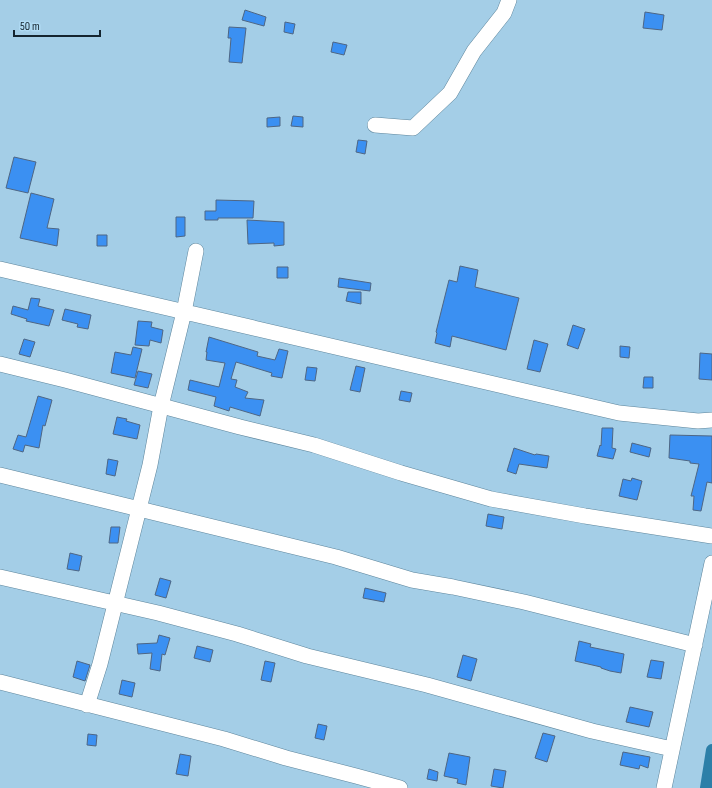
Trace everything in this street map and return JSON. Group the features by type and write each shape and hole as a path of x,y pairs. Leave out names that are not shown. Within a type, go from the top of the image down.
{"street":[{"path":"375,125 413,128 450,93 474,50 504,13 509,0"},
{"path":"87,705 100,664 150,465 161,406 184,312 196,251"},
{"path":"0,269 619,413 698,421 712,420"},
{"path":"0,364 240,428 314,445 401,473 491,499 585,516 712,536"},
{"path":"0,475 336,558 412,580 524,602 695,645"},
{"path":"664,788 712,562"},
{"path":"0,577 116,603 237,634 307,656 427,685 592,731 672,748"},
{"path":"0,682 224,739 286,758 400,788"}],"building":[{"path":"245,10 266,17 264,26 242,20"},
{"path":"645,12 664,15 662,30 643,28"},
{"path":"285,22 295,24 293,34 284,32"},
{"path":"229,27 246,28 242,63 229,62 231,38 228,38"},
{"path":"333,42 347,45 344,55 331,52"},
{"path":"293,116 303,117 303,127 291,126"},
{"path":"280,117 280,126 267,127 267,118"},
{"path":"358,140 367,141 365,154 356,152"},
{"path":"14,157 36,162 28,193 6,188"},
{"path":"31,193 54,199 47,228 59,229 57,246 20,238"},
{"path":"216,200 254,201 253,218 218,218 218,220 205,220 205,211 216,211"},
{"path":"176,217 185,217 185,236 176,237"},
{"path":"247,220 284,222 284,245 274,246 274,243 248,244"},
{"path":"97,235 107,235 107,246 97,246"},
{"path":"460,266 478,270 475,287 519,298 506,350 452,336 450,347 435,343 436,332 449,280 457,282"},
{"path":"277,267 288,267 288,278 277,278"},
{"path":"339,278 371,283 370,291 338,287"},
{"path":"348,292 361,292 361,304 346,301"},
{"path":"31,298 40,299 38,306 54,310 49,326 26,321 27,319 11,314 13,306 28,310"},
{"path":"65,309 91,315 88,329 77,327 78,324 62,320"},
{"path":"138,321 152,322 151,327 163,330 161,343 150,340 149,346 135,345"},
{"path":"573,325 585,329 578,349 567,345"},
{"path":"209,337 258,352 257,356 275,360 279,349 288,351 282,378 271,376 272,373 236,362 231,379 237,380 235,387 248,392 245,398 264,400 260,416 230,407 229,411 214,406 216,397 188,390 190,380 219,387 225,363 206,360"},
{"path":"24,339 35,342 30,357 19,354"},
{"path":"534,340 548,344 540,372 527,369"},
{"path":"620,346 630,347 629,358 620,357"},
{"path":"133,347 142,349 135,378 111,373 115,352 131,355"},
{"path":"700,353 712,354 712,380 699,379"},
{"path":"356,366 365,368 360,392 350,390"},
{"path":"307,367 317,368 315,381 305,380"},
{"path":"138,371 152,374 148,388 134,385"},
{"path":"644,377 653,377 653,388 643,388"},
{"path":"401,391 412,393 410,402 399,400"},
{"path":"38,396 52,400 45,426 43,425 39,448 25,445 23,452 13,449 18,435 26,437"},
{"path":"117,417 127,419 126,421 140,425 137,439 113,434"},
{"path":"602,428 613,428 612,448 616,449 613,459 597,456 600,445 601,446"},
{"path":"670,435 712,436 712,483 707,482 701,511 693,510 694,496 691,496 699,464 669,458"},
{"path":"632,443 651,448 649,457 630,452"},
{"path":"514,448 535,455 549,456 547,468 519,464 516,474 507,471"},
{"path":"108,459 118,461 115,476 106,474"},
{"path":"632,478 642,481 637,500 619,496 623,479 631,481"},
{"path":"488,514 504,517 502,529 486,526"},
{"path":"111,527 120,527 118,543 109,543"},
{"path":"70,553 82,556 79,571 67,569"},
{"path":"160,578 171,581 166,598 155,595"},
{"path":"365,588 386,593 384,602 363,598"},
{"path":"159,635 170,638 165,655 162,654 160,671 150,669 152,653 138,654 137,644 157,643"},
{"path":"579,641 591,644 590,647 624,654 621,673 575,661"},
{"path":"197,646 213,650 210,662 194,658"},
{"path":"463,655 477,659 471,681 457,677"},
{"path":"651,660 664,662 661,679 647,677"},
{"path":"77,661 90,665 85,681 73,677"},
{"path":"265,661 275,663 271,682 261,680"},
{"path":"122,680 135,683 132,697 119,694"},
{"path":"630,707 653,712 649,727 626,722"},
{"path":"318,724 327,726 324,740 315,738"},
{"path":"543,733 555,736 547,762 535,758"},
{"path":"88,734 97,735 96,746 87,745"},
{"path":"623,752 650,757 648,768 640,765 639,769 620,765"},
{"path":"449,753 470,757 466,785 457,783 458,779 444,776"},
{"path":"180,754 191,756 188,776 176,774"},
{"path":"429,769 438,772 437,781 427,779"},
{"path":"494,769 506,771 503,788 491,786"}],"waterway":[{"path":"706,788 712,750"}]}
